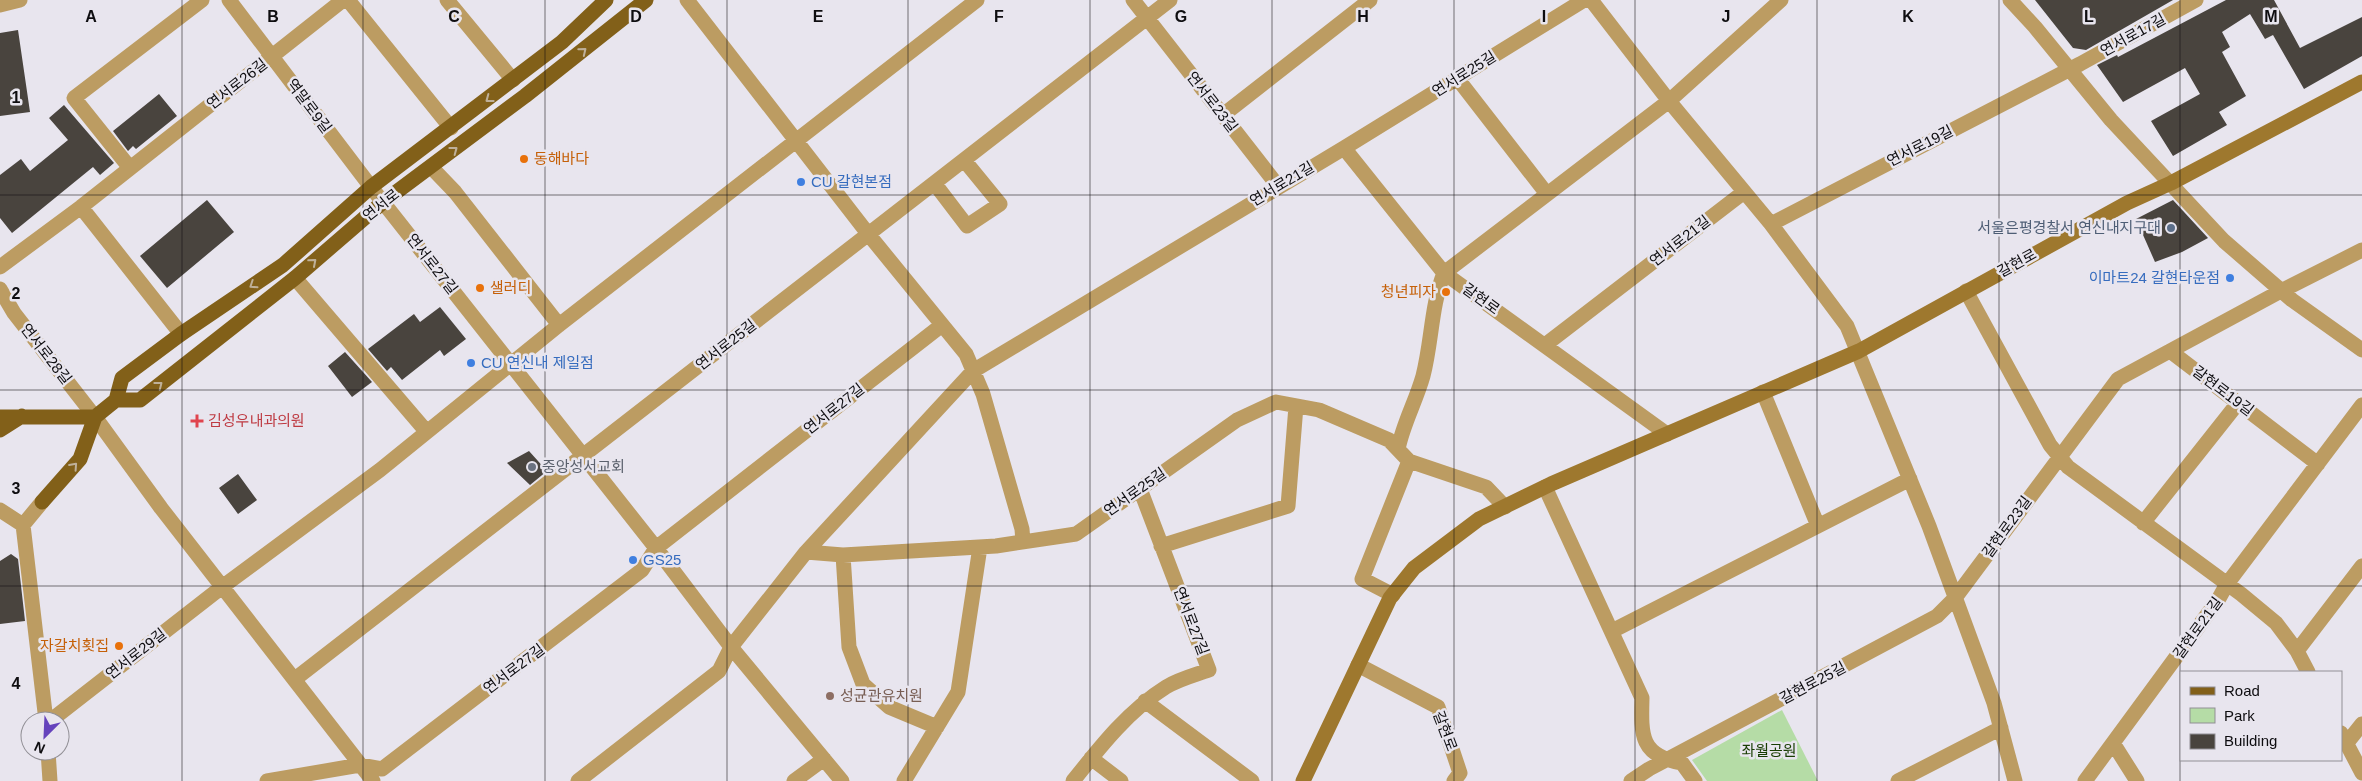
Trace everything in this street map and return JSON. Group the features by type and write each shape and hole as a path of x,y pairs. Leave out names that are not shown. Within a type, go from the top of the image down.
{"main road":[{"name":"연서로","path":"606,0 562,42 371,187 284,264 181,334 122,378 116,400 140,400 295,278 383,202 546,80 646,0"},
{"name":"갈현로","path":"1303,781 1393,594 1414,568 1479,519 1545,487 1858,351 2127,203 2171,183 2362,82"},
{"path":"42,502 80,459 95,417 116,400"},
{"path":"0,430 23,416"},
{"path":"0,417 95,417"}],"street":[{"path":"0,5 20,0"},
{"path":"130,168 74,98 202,0"},
{"name":"역말로9길","path":"229,0 371,187"},
{"name":"연서로26길","path":"0,268 81,207 343,0"},
{"path":"348,0 451,128"},
{"path":"447,0 513,80"},
{"path":"687,0 869,235 966,354 983,394 1022,529 1023,542"},
{"path":"295,278 426,432 559,325 977,0"},
{"name":"연서로23길","path":"1133,0 1278,186"},
{"path":"1147,18 1170,0"},
{"path":"1223,116 1370,0"},
{"name":"연서로25길","path":"1344,148 1584,0"},
{"path":"1591,0 1669,101 1771,224 1847,326 1910,478 1994,703 2015,781"},
{"path":"1344,148 1444,273 1669,101 1781,0"},
{"path":"2010,0 2110,120 2224,241 2281,291 2362,350"},
{"name":"연서로17길","path":"2069,69 2196,0"},
{"name":"연서로25길","path":"582,455 869,235 1147,18"},
{"name":"연서로19길","path":"1771,224 2069,69"},
{"path":"1457,78 1547,194"},
{"name":"연서로21길","path":"973,370 1344,148"},
{"path":"934,184 967,226 1000,204 964,160"},
{"path":"431,167 453,190 559,325"},
{"name":"연서로27길","path":"371,187 656,548 731,647 842,781"},
{"name":"연서로21길","path":"1545,346 1744,192"},
{"path":"81,207 181,334"},
{"path":"2059,457 2118,379 2281,291 2362,250"},
{"name":"갈현로","path":"1398,449 1402,429 1423,375 1437,290 1444,273 1667,434"},
{"name":"연서로28길","path":"0,289 14,313 95,417"},
{"name":"갈현로21길","path":"1966,291 2050,445 2059,457 2068,467 2228,584 2276,623 2297,651 2307,671"},
{"name":"연서로27길","path":"360,765 382,769 642,570 656,548 942,325"},
{"name":"갈현로19길","path":"2170,351 2318,464"},
{"path":"578,781 719,672 731,647 806,552 973,370"},
{"path":"1763,392 1818,526"},
{"name":"연서로25길","path":"806,552 842,555 980,547 1076,534 1237,420 1276,402 1296,406"},
{"path":"2143,523 2238,403"},
{"path":"1161,546 1288,506 1296,406 1319,410 1380,436 1388,440 1409,460 1486,486 1505,506"},
{"path":"2318,464 2362,406"},
{"path":"95,417 161,508 372,781"},
{"name":"연서로29길","path":"63,711 426,432"},
{"path":"295,679 582,455"},
{"name":"갈현로23길","path":"1955,598 2059,457"},
{"path":"1393,594 1362,579 1409,460"},
{"name":"갈현로21길","path":"2113,742 2318,464"},
{"path":"1612,631 1910,478"},
{"path":"1545,487 1642,698 1641,726 1650,750 1665,760 1682,763 1695,781"},
{"name":"연서로27길","path":"1073,781 1091,758 1145,701 1168,686 1209,670 1140,489"},
{"path":"42,502 23,525 45,711"},
{"path":"0,510 23,525"},
{"path":"904,781 958,692 980,547"},
{"path":"842,555 849,647 863,684 889,706 937,728"},
{"path":"2297,651 2362,566"},
{"name":"갈현로25길","path":"1630,781 1665,760 1937,616 1955,598"},
{"name":"갈현로","path":"1358,665 1438,707 1460,773 1454,781"},
{"path":"1145,701 1252,781"},
{"path":"2362,724 2344,739 2362,773"},
{"path":"1898,781 2001,728"},
{"path":"2085,781 2113,742 2137,781"},
{"path":"1091,758 1121,781"},
{"path":"794,781 824,759"},
{"path":"49,761 50,781"},
{"path":"267,781 360,765"}],"green space":[{"name":"좌월공원","path":"1782,710 1818,781 1707,781 1692,760"}],"building":[{"path":"2035,0 2173,0 2086,50 2073,48"},
{"path":"2226,0 2274,0 2300,48 2362,17 2362,56 2304,89 2273,35 2265,39 2250,14 2222,32 2230,47 2222,52 2246,96 2219,112 2227,125 2173,156 2151,121 2200,94 2185,68 2123,102 2097,65 2117,55 2118,57"},
{"path":"18,30 30,112 0,116 0,33"},
{"path":"159,94 177,116 136,149 133,146 128,151 113,131"},
{"path":"64,105 114,163 100,175 93,167 12,233 0,218 0,175 21,159 30,171 68,140 49,118"},
{"path":"207,200 234,232 167,288 140,256"},
{"name":"서울은평경찰서 연신내지구대","path":"2173,200 2208,238 2182,252 2155,262 2136,219"},
{"path":"440,307 466,339 444,356 440,350 402,380 391,367 387,371 368,349 414,314 420,322"},
{"path":"345,352 372,382 352,397 328,366"},
{"name":"중앙성서교회","path":"529,451 547,471 530,485 507,463"},
{"path":"238,474 257,500 238,514 219,488"},
{"path":"11,554 18,559 25,621 0,624 0,561"}],"place":[{"name":"동해바다","path":"524,159"},
{"name":"CU 갈현본점","path":"801,182"},
{"name":"서울은평경찰서 연신내지구대","path":"2171,228"},
{"name":"이마트24 갈현타운점","path":"2230,278"},
{"name":"샐러디","path":"480,288"},
{"name":"청년피자","path":"1446,292"},
{"name":"CU 연신내 제일점","path":"471,363"},
{"name":"김성우내과의원","path":"197,421"},
{"name":"중앙성서교회","path":"532,467"},
{"name":"GS25","path":"633,560"},
{"name":"자갈치횟집","path":"119,646"},
{"name":"성균관유치원","path":"830,696"}]}
